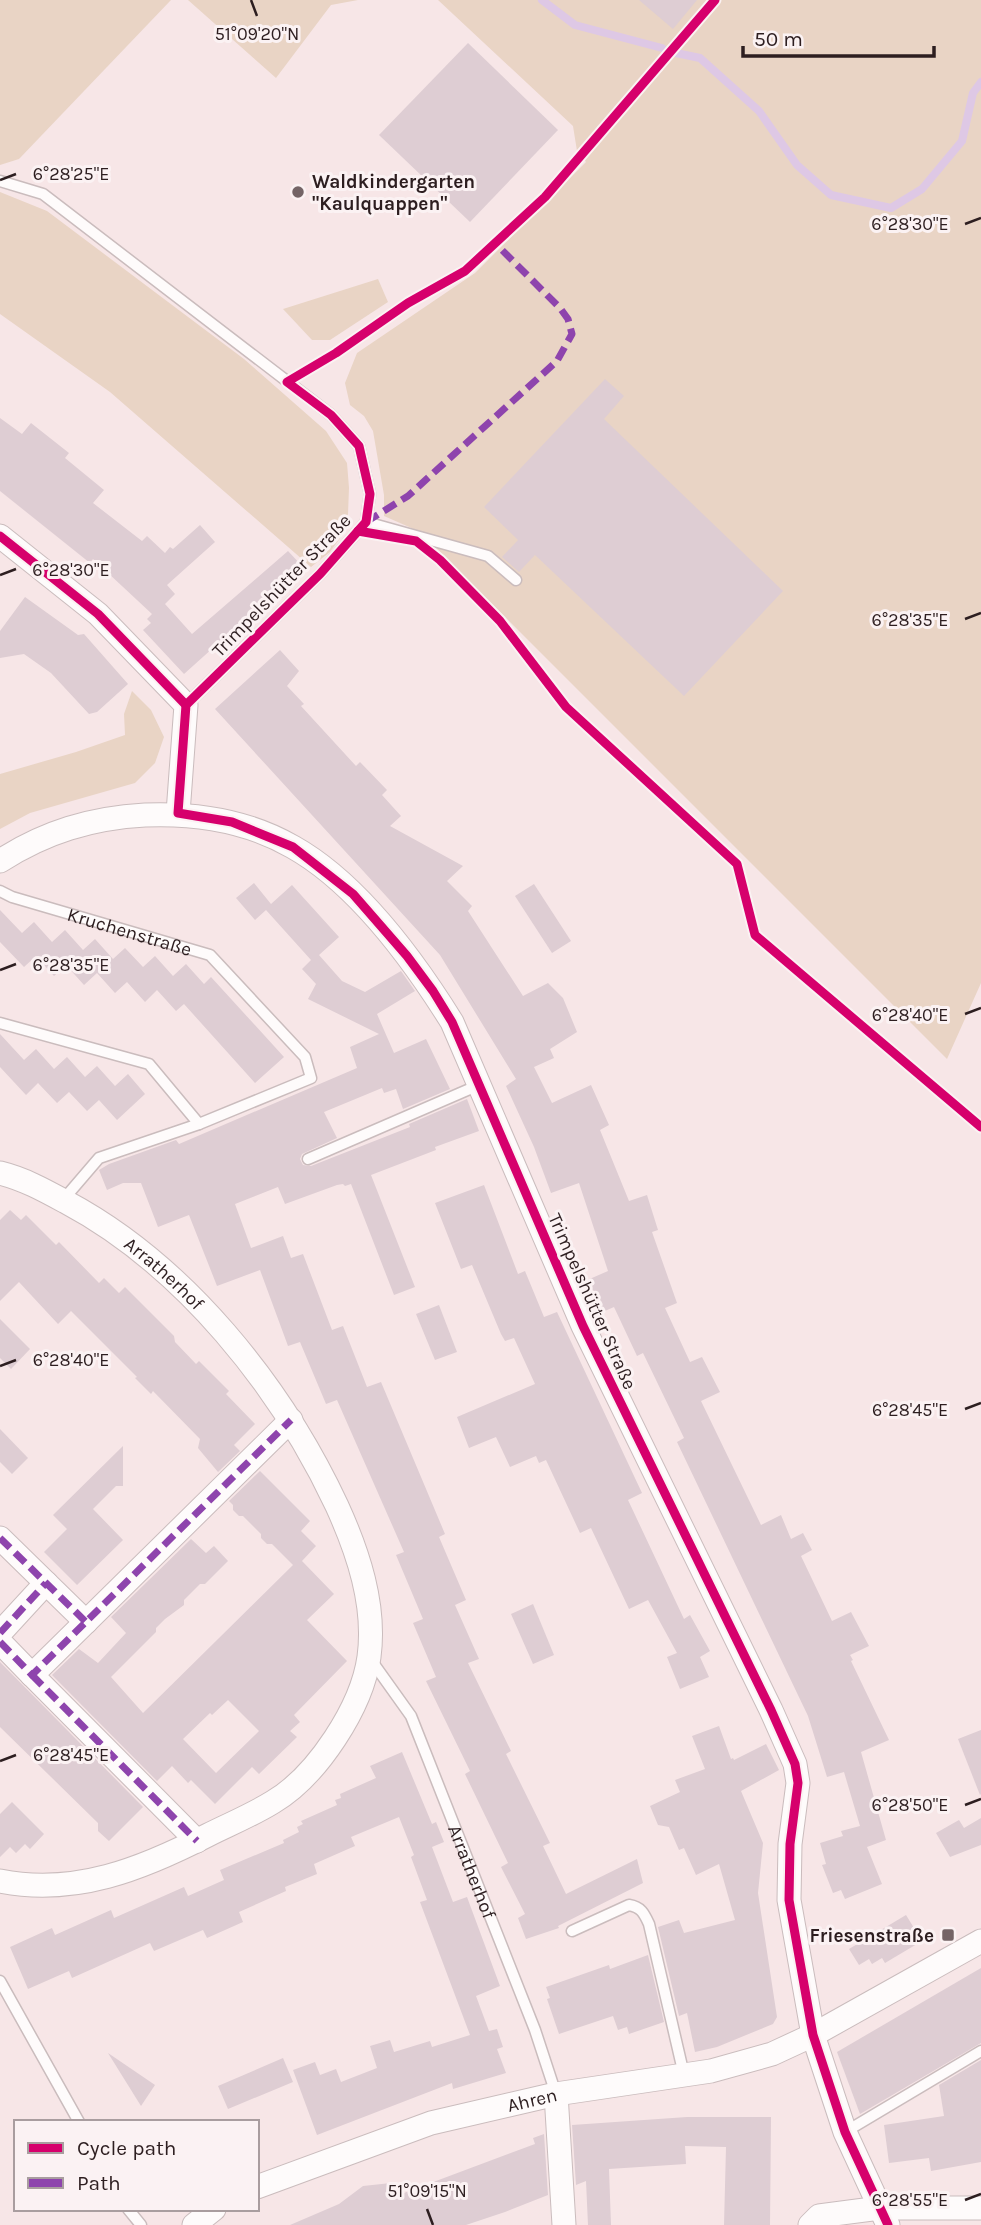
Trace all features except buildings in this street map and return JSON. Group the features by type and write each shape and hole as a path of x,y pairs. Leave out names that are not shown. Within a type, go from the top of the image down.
{"street":[{"path":"0,536 98,614 186,705 178,814 116,817 84,823 45,835 0,861"},
{"name":"Trimpelshütter Straße","path":"178,814 232,822 293,847 353,894 407,956 452,1022 583,1326 795,1764 798,1783 790,1844 789,1900 813,2035 845,2132 884,2216"},
{"name":"Arratherhof","path":"0,1173 24,1179 96,1218 134,1245 222,1329 291,1420 323,1476 352,1544 371,1613 369,1658 350,1716 329,1748 275,1801 156,1860 95,1880 59,1886 20,1885 0,1881"},
{"path":"32,1675 291,1420"},
{"path":"0,1538 86,1622"},
{"path":"0,1633 46,1583"},
{"path":"0,1642 197,1841"},
{"path":"813,2035 981,1941"},
{"name":"Ahren","path":"259,2186 431,2123 556,2094 711,2071 772,2054 813,2035"},
{"path":"556,2094 564,2225"},
{"path":"810,2225 819,2216 884,2216 981,2208"},
{"path":"194,2225 212,2211"}],"lane":[{"name":"Trimpelshütter Straße","path":"0,181 43,194 331,415 359,446 370,494 366,522 320,574 186,705"},
{"path":"366,522 488,556 516,580"},
{"name":"Kruchenstraße","path":"0,891 12,897 210,955 305,1057 311,1078 198,1124"},
{"path":"0,1023 149,1064 198,1124 99,1158 63,1200"},
{"path":"308,1159 479,1085"},
{"name":"Arratherhof","path":"369,1658 411,1716 517,1983 556,2094"},
{"path":"572,1931 629,1905 636,1906 643,1912 649,1924 684,2075"},
{"path":"0,1981 78,2120"},
{"path":"845,2132 981,2051"},
{"path":"130,2211 141,2225"}],"shaded area":[{"path":"0,0 171,0 19,159 0,165"},
{"path":"188,0 358,0 331,5 276,78"},
{"path":"438,0 981,0 981,983 947,1059 429,541 432,537 384,516 384,495 373,431 364,416 350,405 345,383 357,353 475,273 586,162 577,151 573,126"},
{"path":"0,192 47,211 244,359 326,431 347,463 349,488 348,514 341,537 330,552 311,567 110,392 0,314"},
{"path":"378,279 388,302 330,340 312,340 283,309"},
{"path":"132,691 151,710 164,737 155,763 135,783 30,813 0,829 0,774 125,735 124,714"}],"waterway":[{"path":"542,0 575,25 662,48"},
{"path":"676,53 700,58 759,111 797,165 831,195 891,208 922,189 962,141 973,93 981,82"}],"marked path":[{"path":"366,522 408,496 557,361 572,334 568,319 560,308 495,243"},
{"path":"0,1642 32,1675 291,1420"},
{"path":"0,1538 86,1622"},
{"path":"0,1633 46,1583"},
{"path":"32,1675 197,1841"}],"cycle path":[{"path":"715,0 545,197 465,271 408,303 336,353 287,382 331,415 359,446 370,494 366,522 320,574 186,705 178,813 232,822 293,847 353,894 407,956 452,1022 583,1326 795,1764 798,1783 790,1844 789,1900 813,2035 845,2132 888,2225"},
{"path":"358,531 416,541 440,560 500,621 566,707 737,864 755,935 981,1127"},
{"path":"0,536 98,614 186,705"}],"place":[{"name":"Waldkindergarten \"Kaulquappen\"","path":"298,192"},
{"name":"Friesenstraße","path":"948,1935"}]}
